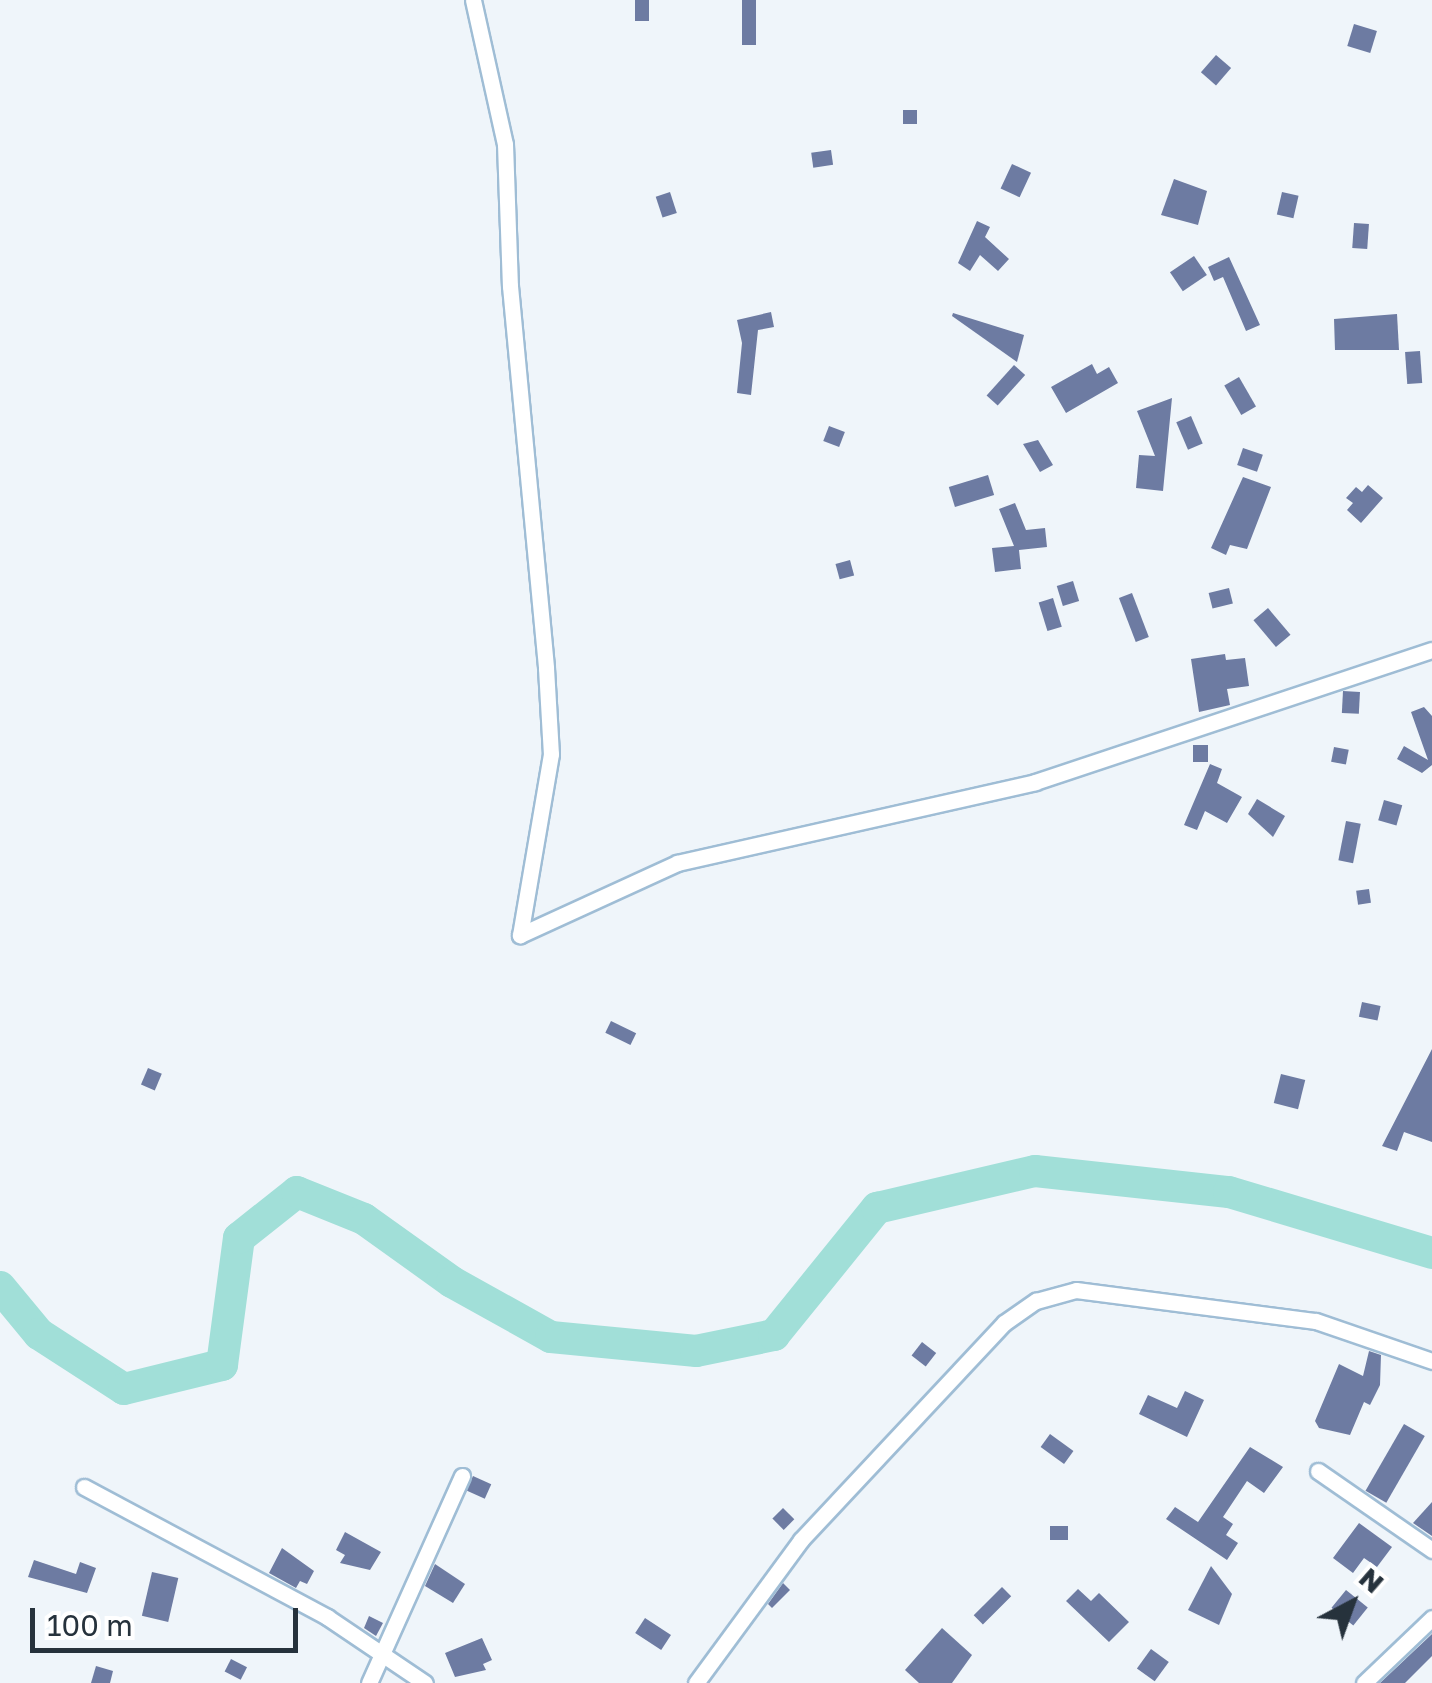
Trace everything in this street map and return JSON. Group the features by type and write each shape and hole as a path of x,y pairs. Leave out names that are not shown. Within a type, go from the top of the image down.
{"street":[{"path":"472,0 505,144 510,286 546,668 550,754 520,935 678,863 1035,782 1432,650"},
{"path":"696,1683 777,1568 1004,1323 1036,1300 1076,1290 1316,1321 1432,1361"},
{"path":"1318,1471 1432,1550"},
{"path":"368,1683 462,1476"},
{"path":"84,1487 382,1650 425,1683"},
{"path":"1364,1683 1432,1618"}],"building":[{"path":"635,0 649,0 649,21 635,21"},
{"path":"742,0 756,0 756,45 742,45"},
{"path":"1354,24 1377,31 1370,53 1347,46"},
{"path":"1216,55 1231,68 1216,85 1201,72"},
{"path":"903,110 917,110 917,124 903,124"},
{"path":"831,150 833,165 813,168 811,153"},
{"path":"1012,164 1031,173 1020,197 1001,188"},
{"path":"1174,179 1207,191 1198,225 1161,215"},
{"path":"670,192 677,213 663,218 656,197"},
{"path":"1282,192 1299,196 1293,218 1277,214"},
{"path":"977,221 990,227 985,237 1009,259 998,271 980,255 970,271 958,263"},
{"path":"1354,223 1369,224 1367,249 1352,248"},
{"path":"1194,256 1207,275 1183,291 1170,272"},
{"path":"1229,257 1260,325 1246,331 1223,277 1214,281 1208,267"},
{"path":"771,312 774,327 758,330 751,395 737,393 742,343 737,320"},
{"path":"953,313 1024,335 1017,362 952,316"},
{"path":"1397,314 1399,350 1335,350 1334,319"},
{"path":"1420,351 1422,383 1407,384 1405,352"},
{"path":"1092,364 1097,374 1109,367 1118,383 1066,413 1051,387"},
{"path":"1014,365 1025,375 998,406 987,395"},
{"path":"1239,377 1256,406 1241,415 1224,386"},
{"path":"1172,398 1163,491 1136,488 1139,455 1155,456 1137,411"},
{"path":"1191,416 1203,444 1188,450 1176,422"},
{"path":"829,426 845,432 839,447 823,441"},
{"path":"1038,440 1053,465 1040,472 1023,444"},
{"path":"1243,448 1263,455 1257,472 1237,465"},
{"path":"988,475 994,495 955,507 949,487"},
{"path":"1243,477 1271,487 1247,549 1230,545 1226,555 1211,548"},
{"path":"1368,485 1383,498 1361,523 1347,510 1353,503 1346,498 1356,487 1362,492"},
{"path":"1015,503 1026,530 1045,528 1047,547 1019,550 1021,569 995,572 992,548 1014,546 999,509"},
{"path":"850,560 854,575 840,579 836,564"},
{"path":"1073,581 1079,601 1063,606 1057,586"},
{"path":"1229,588 1233,604 1212,609 1209,593"},
{"path":"1132,593 1149,637 1136,642 1119,598"},
{"path":"1053,598 1062,627 1047,631 1039,602"},
{"path":"1268,608 1290,635 1276,647 1253,620"},
{"path":"1225,654 1226,660 1245,658 1249,686 1227,689 1230,705 1199,712 1191,659"},
{"path":"1343,691 1360,692 1359,714 1342,713"},
{"path":"1424,707 1432,716 1432,765 1422,773 1397,759 1404,746 1428,760 1411,712"},
{"path":"1193,745 1208,745 1208,762 1193,762"},
{"path":"1334,747 1349,750 1346,765 1331,762"},
{"path":"1210,764 1222,769 1217,783 1242,797 1227,823 1205,811 1197,830 1184,825"},
{"path":"1257,799 1285,816 1273,837 1248,814"},
{"path":"1384,800 1402,805 1396,825 1378,820"},
{"path":"1346,821 1361,824 1353,863 1338,860"},
{"path":"1369,889 1371,903 1358,905 1356,891"},
{"path":"1362,1002 1381,1006 1377,1021 1359,1017"},
{"path":"611,1021 636,1033 630,1045 605,1033"},
{"path":"1432,1049 1432,1142 1404,1132 1397,1151 1382,1146"},
{"path":"148,1068 162,1074 155,1090 141,1085"},
{"path":"1281,1074 1305,1080 1298,1109 1274,1103"},
{"path":"922,1342 936,1353 926,1366 912,1355"},
{"path":"1369,1351 1381,1355 1380,1385 1370,1405 1364,1402 1350,1435 1319,1428 1315,1421 1339,1364 1363,1376"},
{"path":"1185,1391 1204,1400 1187,1437 1139,1414 1148,1395 1177,1408"},
{"path":"1404,1424 1425,1436 1386,1503 1366,1491"},
{"path":"1050,1434 1073,1451 1064,1464 1041,1447"},
{"path":"1250,1447 1283,1467 1264,1493 1247,1481 1223,1517 1233,1524 1226,1535 1238,1543 1227,1560 1166,1519 1175,1507 1198,1522"},
{"path":"473,1476 491,1484 485,1499 466,1491"},
{"path":"1432,1502 1432,1536 1413,1523"},
{"path":"783,1508 794,1519 784,1530 772,1519"},
{"path":"1359,1523 1392,1547 1377,1567 1364,1558 1353,1573 1333,1558"},
{"path":"1050,1526 1068,1526 1068,1540 1050,1540"},
{"path":"345,1532 381,1552 370,1570 340,1563 345,1555 336,1550"},
{"path":"282,1548 314,1571 307,1584 300,1581 296,1588 269,1573"},
{"path":"34,1560 76,1574 80,1562 96,1568 87,1593 28,1577"},
{"path":"435,1564 465,1584 453,1603 425,1586"},
{"path":"1211,1566 1232,1594 1219,1625 1188,1610"},
{"path":"152,1572 178,1578 168,1622 142,1616"},
{"path":"783,1583 790,1590 772,1608 768,1604"},
{"path":"1002,1587 1011,1596 983,1624 974,1615"},
{"path":"1078,1589 1091,1601 1099,1593 1129,1622 1109,1642 1066,1601"},
{"path":"1346,1590 1368,1608 1353,1625 1332,1608"},
{"path":"369,1616 383,1623 376,1636 364,1628"},
{"path":"645,1618 671,1635 661,1650 635,1633"},
{"path":"942,1628 972,1655 952,1683 919,1683 905,1670"},
{"path":"1432,1634 1432,1656 1405,1683 1380,1683"},
{"path":"482,1638 492,1660 483,1664 486,1670 455,1677 445,1653"},
{"path":"1151,1649 1169,1662 1155,1681 1137,1668"},
{"path":"231,1659 247,1667 241,1680 225,1671"},
{"path":"96,1666 113,1671 110,1683 91,1683"}],"waterway":[{"path":"0,1287 39,1334 124,1389 222,1365 239,1238 297,1192 364,1219 452,1282 551,1337 696,1351 774,1335 877,1208 1035,1171 1229,1192 1432,1253"}]}
